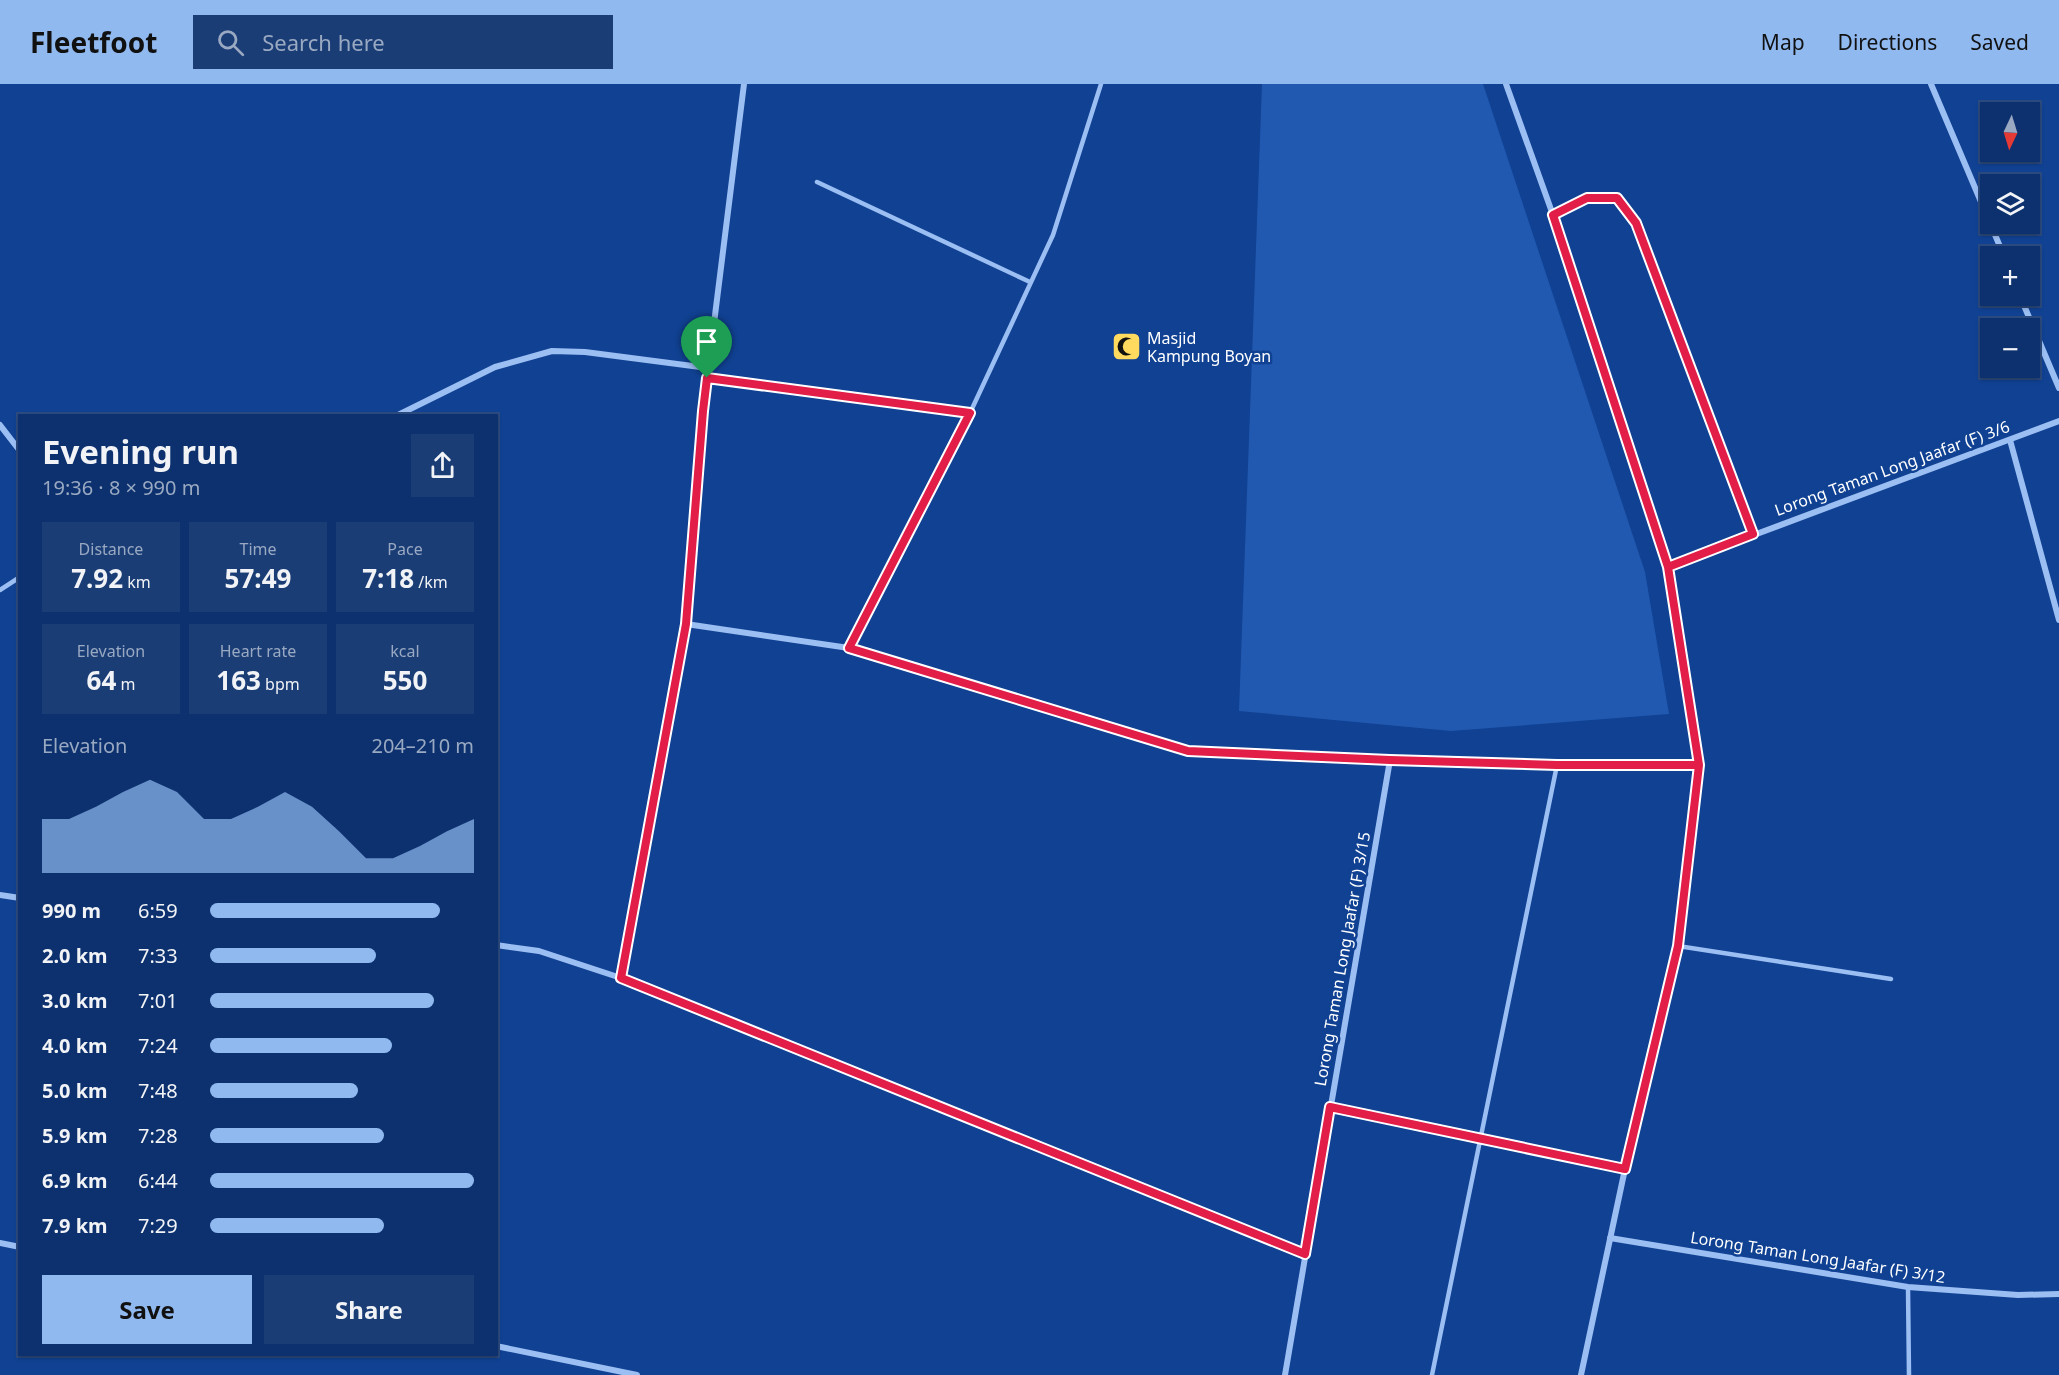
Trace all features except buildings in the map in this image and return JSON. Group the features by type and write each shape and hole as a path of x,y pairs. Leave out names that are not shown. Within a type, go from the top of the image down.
{"street":[{"path":"621,978 686,624 702,423 744,84"},
{"path":"1506,84 1553,215 1668,567 1699,765 1678,946 1625,1169 1581,1375"},
{"path":"1931,84 2000,246"},
{"path":"1553,215 1587,198 1617,198 1636,223 1753,534"},
{"path":"2024,306 2059,388"},
{"path":"400,414 495,367 552,351 585,352 708,368"},
{"name":"Lorong Taman Long Jaafar (F) 3/6","path":"1668,567 2059,421"},
{"path":"0,425 18,448"},
{"path":"2010,440 2059,620"},
{"path":"686,624 849,648 1188,751 1557,765 1699,765"},
{"name":"Lorong Taman Long Jaafar (F) 3/15","path":"1285,1375 1390,760"},
{"path":"0,895 18,898"},
{"path":"498,945 539,951 621,978 1305,1254"},
{"name":"Lorong Taman Long Jaafar (F) 3/12","path":"1610,1238 1908,1287 2018,1295 2059,1294"},
{"path":"0,1243 18,1247"},
{"path":"498,1346 637,1375"}],"lane":[{"path":"849,648 970,413 1053,236 1101,84"},
{"path":"817,182 1030,282"},
{"path":"707,378 970,413"},
{"path":"0,590 18,578"},
{"path":"1432,1375 1557,765"},
{"path":"1678,946 1891,979"},
{"path":"1330,1107 1625,1169"},
{"path":"1908,1287 1909,1375"}],"shaded area":[{"path":"1262,84 1483,84 1645,572 1669,714 1451,731 1239,711"}],"place":[{"name":"Masjid Kampung Boyan","path":"1126,347"}],"route":[{"path":"707,378 686,624 621,978 1305,1254 1330,1107 1625,1169 1678,946 1699,765 1668,567 1753,534 1636,223 1617,198 1587,198 1553,215 1668,567 1694,732 1699,765 1557,765 1188,751 849,648 970,413 707,378"}]}
